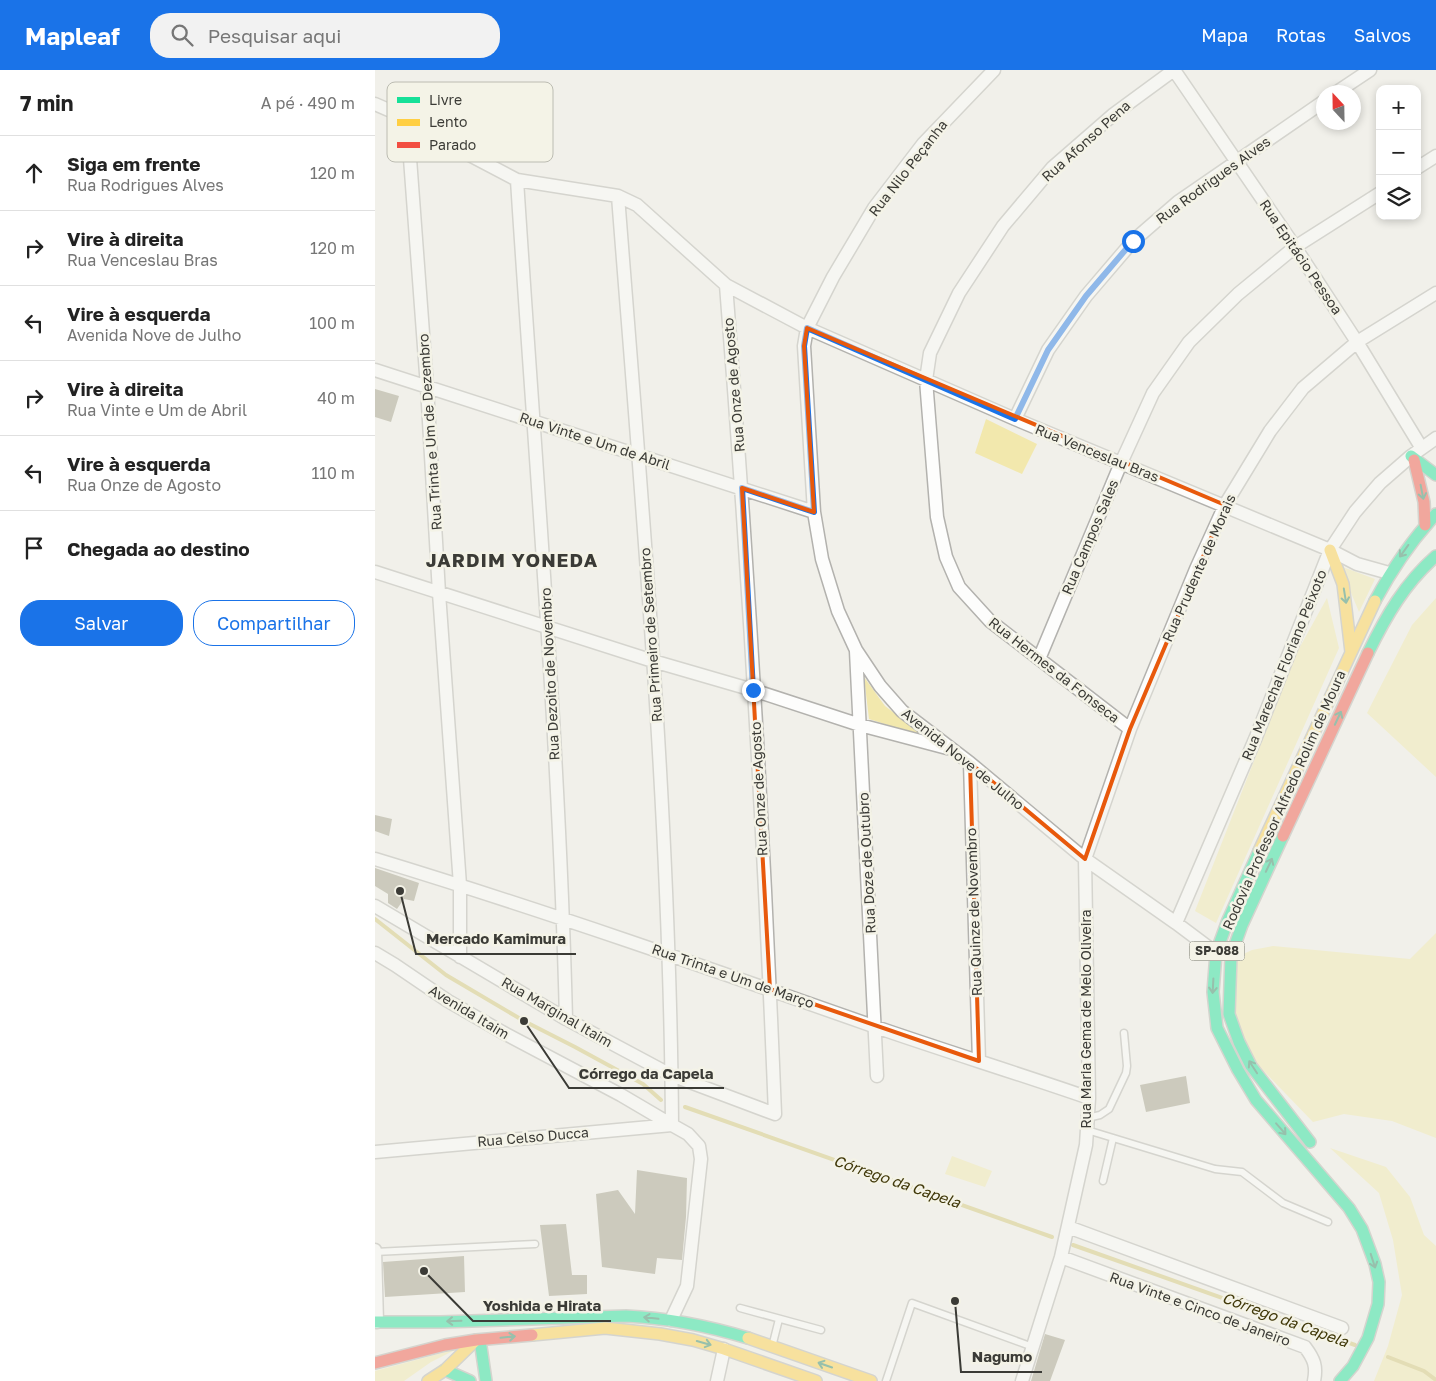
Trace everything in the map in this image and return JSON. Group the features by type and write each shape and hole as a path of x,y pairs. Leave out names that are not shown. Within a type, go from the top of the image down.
{"main road":[{"path":"1415,454 1436,474"},
{"path":"1415,454 1424,502 1425,525"},
{"name":"Rodovia Professor Alfredo Rolim de Moura","path":"1340,1381 1353,1366 1368,1338 1379,1304 1379,1282 1375,1264 1362,1229 1349,1208 1257,1100 1238,1070 1217,1028 1213,992 1216,954 1228,920 1351,652 1389,574 1404,550 1436,514"},
{"path":"1330,550 1343,584 1351,652"},
{"name":"Rodovia Professor Alfredo Rolim de Moura","path":"1315,1148 1251,1066 1239,1042 1229,1014 1231,956 1242,925 1376,636 1416,573 1436,556"},
{"path":"1385,1257 1389,1293 1387,1311"},
{"path":"376,1322 441,1322 605,1315 671,1320 732,1332 871,1381"},
{"path":"375,1363 445,1345 605,1328 693,1340 816,1381"},
{"path":"428,1381 445,1370 478,1340"},
{"path":"478,1340 486,1381"},
{"path":"445,1370 470,1381"}],"street":[{"name":"Rua Nilo Peçanha","path":"807,328 833,277 874,208 923,144 994,70"},
{"name":"Rua Epitácio Pessoa","path":"1174,70 1235,162 1295,247 1357,342 1415,454"},
{"name":"Rua Afonso Pena","path":"926,380 930,353 959,293 1003,226 1052,168 1114,114 1174,70"},
{"path":"1348,85 1370,70"},
{"path":"375,104 387,109"},
{"name":"Rua Rodrigues Alves","path":"1015,419 1048,350 1086,296 1133,241 1178,202 1316,107"},
{"path":"1421,165 1436,156"},
{"name":"Rua Trinta e Um de Dezembro","path":"410,162 460,885 460,957"},
{"path":"483,162 517,180 619,196 637,205 726,285 807,328"},
{"name":"Rua Dezoito de Novembro","path":"517,180 547,626 564,919 566,1019"},
{"name":"Rua Campos Sales","path":"1039,659 1121,463 1153,393 1189,342 1238,294 1295,247 1376,195"},
{"name":"Rua Primeiro de Setembro","path":"619,196 653,661 668,954 672,1125"},
{"name":"Rua Onze de Agosto","path":"726,285 742,488 770,989 775,1114"},
{"name":"Rua Prudente de Morais","path":"1085,859 1130,729 1196,569 1225,505 1270,431 1303,388 1357,342 1436,293"},
{"name":"Rua Venceslau Bras","path":"807,328 1015,419 1330,550 1357,564 1389,574"},
{"name":"Avenida Nove de Julho","path":"807,328 804,346 814,512 822,559 838,611 856,650 880,686 903,711 970,763 1085,859 1176,923 1216,954"},
{"name":"Rua Vinte e Um de Abril","path":"375,370 814,512"},
{"name":"Rua Hermes da Fonseca","path":"926,380 937,517 946,557 959,587 989,621 1130,729"},
{"name":"Rua Marechal Floriano Peixoto","path":"1176,923 1255,737 1330,550 1355,512 1380,482 1436,438"},
{"path":"375,572 860,725 952,749"},
{"name":"Rua Doze de Outubro","path":"856,650 877,1076"},
{"name":"Rua Quinze de Novembro","path":"970,763 979,1060"},
{"name":"Rua Trinta e Um de Março","path":"375,859 564,919 1089,1098"},
{"name":"Rua Maria Gema de Melo Oliveira","path":"1022,1381 1061,1257 1086,1145 1089,1098 1085,859"},
{"name":"Rua Marginal Itaim","path":"375,906 566,1019 671,1075 775,1114"},
{"name":"Avenida Itaim","path":"375,953 395,964 455,1006 621,1095 672,1125"},
{"path":"671,1320 687,1286 701,1159 699,1146 688,1134 672,1125"},
{"name":"Rua Celso Ducca","path":"375,1152 672,1125"},
{"path":"1068,1227 1342,1328"},
{"path":"375,1251 376,1322"},
{"name":"Rua Vinte e Cinco de Janeiro","path":"1061,1257 1305,1347 1317,1369 1314,1381"},
{"path":"717,1381 723,1349"}],"lane":[{"path":"1124,1033 1126,1073 1109,1109 1087,1124 1113,1138 1215,1169 1242,1172 1283,1203 1328,1222"},
{"path":"1103,1181 1113,1138"},
{"path":"375,1251 535,1244"},
{"path":"886,1381 912,1303 1033,1347"},
{"path":"740,1308 821,1330"},
{"path":"773,1347 779,1319"}],"highlighted area":[{"path":"807,328 1225,505 1130,729 1085,859 970,763 979,1061 770,989 742,488 814,512 804,346"}],"shaded area":[{"path":"986,419 1037,444 1022,474 975,453"},
{"path":"1340,566 1375,579 1359,612"},
{"path":"1327,598 1339,648 1216,923 1195,911 1296,654"},
{"path":"1436,598 1436,777 1367,713 1412,625"},
{"path":"864,677 885,706 926,737 869,719"},
{"path":"1436,933 1436,1138 1392,1121 1344,1114 1313,1122 1256,1063 1233,1013 1235,958 1252,950 1273,946 1410,959"},
{"path":"1330,1148 1386,1167 1410,1197 1424,1235 1436,1246 1436,1381 1374,1381 1388,1346 1402,1295 1393,1240 1379,1193"},
{"path":"952,1156 992,1171 985,1187 945,1174"},
{"path":"457,1349 431,1362 404,1381 375,1381 375,1371"}],"building":[{"path":"375,389 399,396 391,422 375,417"},
{"path":"375,815 392,819 389,836 375,831"},
{"path":"375,868 419,883 414,901 404,899 397,909 388,903 388,894 375,886"},
{"path":"1186,1076 1190,1103 1146,1112 1140,1085"},
{"path":"637,1170 687,1178 682,1260 657,1258 655,1274 602,1267 596,1194 618,1190 635,1214"},
{"path":"566,1224 572,1275 587,1275 587,1294 549,1296 540,1225"},
{"path":"464,1256 465,1292 385,1297 383,1262"},
{"path":"1045,1334 1065,1340 1050,1381 1031,1381"}],"waterway":[{"name":"Córrego da Capela","path":"375,919 446,975 524,1021 643,1084 661,1100"},
{"name":"Córrego da Capela","path":"685,1107 1052,1237"},
{"name":"Córrego da Capela","path":"1073,1245 1355,1345"},
{"name":"Córrego da Capela","path":"1388,1357 1424,1371 1436,1380"}],"traffic: fast":[{"path":"1411,456 1436,475"},
{"path":"1375,601 1418,534 1436,514"},
{"path":"1368,653 1397,601 1415,577 1436,556"},
{"path":"1283,836 1242,925 1231,956 1229,1014 1239,1042 1251,1066 1310,1142"},
{"path":"1259,851 1228,920 1216,953 1213,992 1217,1028 1238,1070 1256,1100 1349,1208 1362,1229 1375,1264 1379,1282 1378,1304 1368,1338 1353,1366 1340,1381"},
{"path":"375,1322 441,1322 626,1316 688,1323 748,1338"},
{"path":"480,1340 486,1381"},
{"path":"445,1370 470,1381"}],"traffic: slow":[{"path":"1330,550 1343,584 1351,652"},
{"path":"1259,851 1375,601"},
{"path":"532,1335 605,1328 660,1334 693,1340 724,1349 816,1381"},
{"path":"748,1338 871,1381"},
{"path":"428,1381 445,1370 476,1340"}],"traffic: jam":[{"path":"1414,460 1424,502 1425,525"},
{"path":"1283,836 1368,653"},
{"path":"375,1363 445,1345 532,1335"}],"place":[{"name":"Mercado Kamimura","path":"400,891"},
{"name":"Córrego da Capela","path":"524,1021"},
{"name":"Yoshida e Hirata","path":"424,1271"},
{"name":"Nagumo","path":"955,1301"}],"district":[{"name":"JARDIM YONEDA","path":"512,560"}],"route":[{"path":"753,690 742,488 814,512 804,346 807,328 1015,419 1048,350 1086,296 1133,241"}]}
